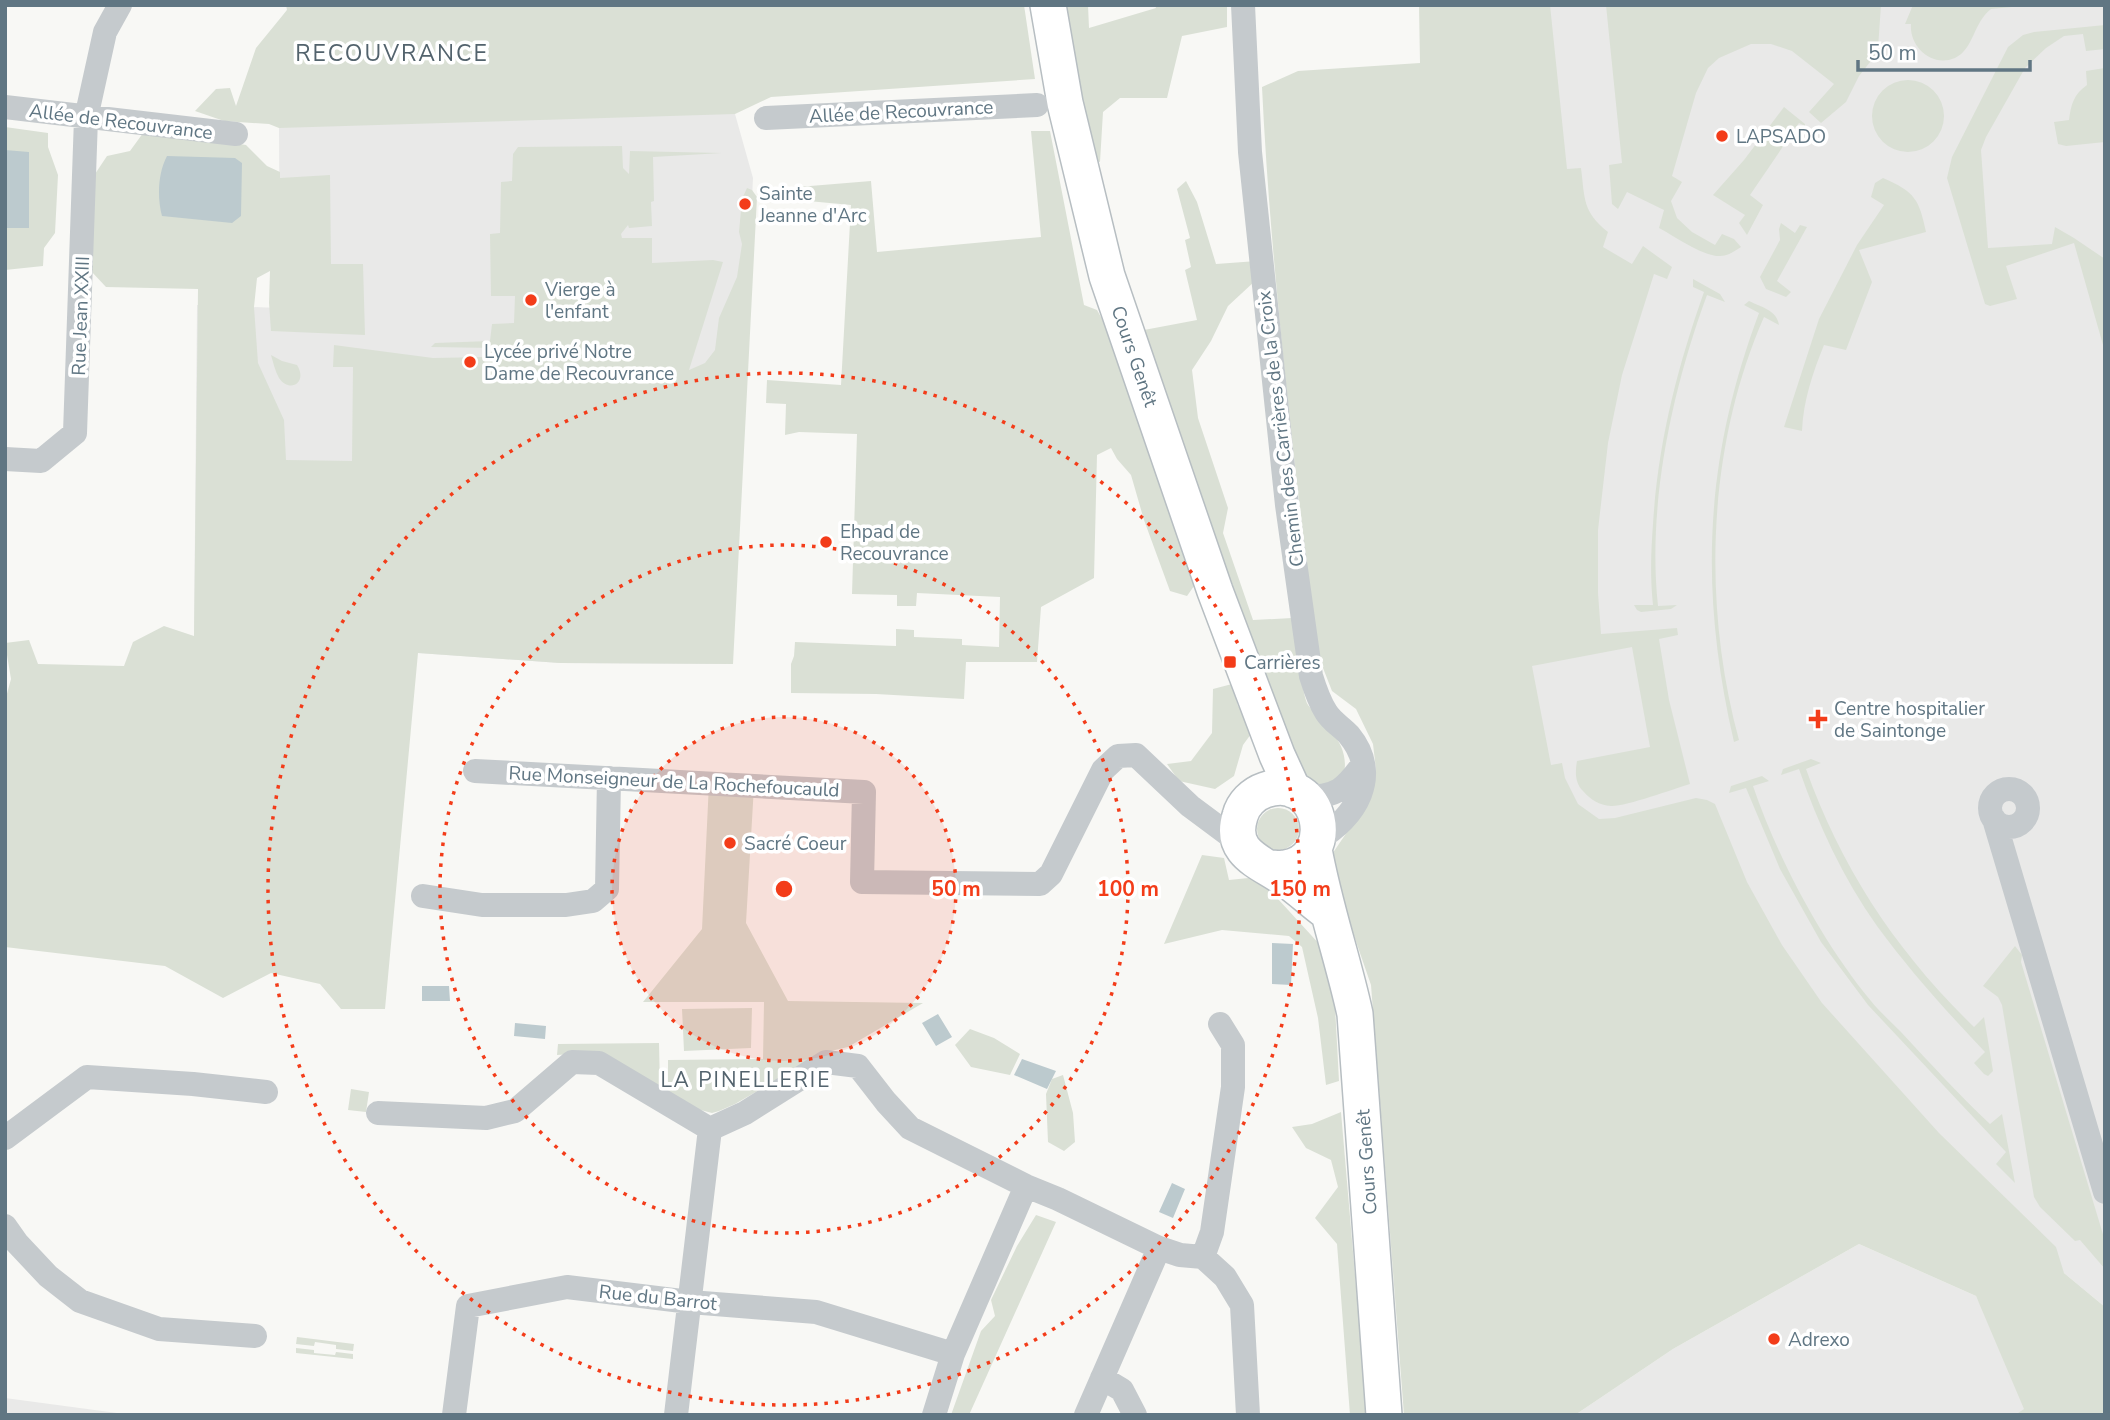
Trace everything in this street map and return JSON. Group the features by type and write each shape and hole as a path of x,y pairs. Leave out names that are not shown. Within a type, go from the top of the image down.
{"main road":[{"name":"Cours Genêt","path":"1048,5 1065,103 1107,276 1215,591 1255,698 1298,793"},
{"name":"Cours Genêt","path":"1248,802 1257,759 1255,698"},
{"path":"1269,868 1286,869 1302,862 1316,844 1319,828 1318,816 1312,806 1298,793 1282,788 1270,788 1260,792 1248,802 1239,817 1241,844 1255,862 1269,868 1328,912"},
{"name":"Cours Genêt","path":"1316,844 1328,912 1355,1014 1384,1415"}],"street":[{"name":"Rue Jean XXIII","path":"5,459 41,461 75,433 86,118 105,32 120,5"},
{"name":"Chemin des Carrières de la Croix","path":"1243,5 1250,152 1287,505 1311,677 1320,703 1328,716 1350,736 1363,764"},
{"name":"Allée de Recouvrance","path":"766,118 1037,105"},
{"name":"Allée de Recouvrance","path":"5,107 236,134"},
{"name":"Rue Monseigneur de La Rochefoucauld","path":"475,771 864,792 862,882 1040,884 1051,874 1103,770 1118,756 1136,755 1190,806 1241,844"},
{"path":"1298,793 1319,797 1337,792 1349,783 1363,764"},
{"path":"1316,844 1332,831 1362,794 1363,764"},
{"path":"423,896 482,905 566,905 593,901 607,889 609,778"},
{"path":"1190,806 1248,802"},
{"path":"2105,1145 2017,852 2003,823 2105,1192"},
{"path":"1203,1257 1212,1232 1233,1087 1233,1045 1220,1024"},
{"path":"379,1113 486,1118 515,1111 572,1062 599,1063 710,1129"},
{"path":"710,1129 745,1113 826,1062 858,1066 910,1128 1158,1248 1180,1255 1203,1257 1225,1277 1242,1305 1248,1415"},
{"path":"5,1138 87,1077 266,1092"},
{"path":"676,1415 710,1129"},
{"path":"934,1415 953,1354 1026,1186"},
{"path":"5,1226 48,1276 80,1301 159,1329 256,1336"},
{"path":"1086,1415 1158,1248"},
{"name":"Rue du Barrot","path":"454,1415 468,1306 567,1287 690,1302 817,1312 953,1354"},
{"path":"1102,1378 1122,1390 1135,1415"}],"shaded area":[{"path":"286,5 1024,5 1035,79 771,97 735,114 279,128 269,124 224,121 195,111 216,89 230,88 236,106 256,48 287,10"},
{"name":"Lycée privé Notre Dame de Recouvrance","path":"290,5 735,114 753,178 729,664 560,663 194,637 197,305 280,308 279,128 282,18"},
{"path":"1063,5 1088,5 1089,28 1156,8 1155,5 1227,5 1227,27 1182,36 1167,98 1120,98 1103,112 1100,162 1090,159"},
{"path":"1419,5 1550,5 1567,169 1581,168 1586,204 1593,218 1608,232 1603,247 1632,264 1643,246 1672,267 1667,279 1654,274 1622,375 1608,443 1598,530 1598,593 1601,634 1677,628 1678,635 1659,639 1669,700 1690,784 1637,801 1611,806 1592,799 1578,784 1577,761 1650,747 1632,647 1532,666 1551,765 1562,763 1565,778 1578,804 1599,819 1615,818 1696,798 1715,804 1747,882 1782,945 1822,1003 1939,1133 2056,1247 2064,1273 2105,1307 2105,1415 2015,1415 2024,1409 1976,1296 1859,1244 1673,1349 1575,1415 1404,1415 1371,985 1328,860 1358,816 1376,769 1373,744 1356,709 1332,691 1316,650 1278,298 1262,87 1298,71 1420,63"},
{"name":"Centre hospitalier de Saintonge","path":"1534,5 2105,5 2105,1307 2064,1273 1602,838 1549,792 1514,647 1578,253"},
{"path":"1606,5 1881,5 1878,48 1874,57 1859,76 1846,102 1821,123 1809,112 1834,84 1792,51 1771,44 1751,44 1719,58 1708,68 1696,93 1672,176 1682,182 1671,201 1677,218 1692,232 1715,245 1722,234 1734,239 1741,247 1731,253 1720,256 1706,253 1659,228 1664,210 1627,192 1618,209 1612,204 1609,165 1622,163"},
{"path":"1913,5 2033,5 1991,9 1980,21 1961,54 1955,58 1938,60 1923,53 1914,40 1911,24 1905,24"},
{"path":"2105,25 2105,49 2086,51 2083,34 2064,36 2046,48 2025,68 1981,150 1988,248 2052,244 2055,227 2105,259 2105,352 2074,243 2006,266 2017,299 1990,306 1985,304 1947,178 1952,157 2008,47 2023,35 2034,32"},
{"path":"2105,68 2105,142 2066,146 2058,144 2054,122 2069,120 2074,100 2087,85 2086,71"},
{"path":"1901,80 1915,80 1934,90 1944,109 1944,123 1934,142 1915,152 1901,152 1882,142 1872,123 1872,109 1882,90"},
{"path":"1784,107 1805,126 1799,123 1750,195 1763,205 1747,235 1739,223 1745,215 1713,195 1744,160"},
{"path":"5,127 48,133 48,147 58,175 55,233 44,248 43,266 5,270"},
{"path":"146,129 246,145 267,166 280,172 280,178 330,175 331,264 363,264 365,335 271,331 270,271 257,278 254,307 258,363 284,420 286,460 352,461 353,367 333,367 334,345 433,358 486,357 494,348 431,347 435,343 490,341 492,324 514,323 515,296 491,296 490,234 500,233 501,182 512,181 513,154 518,147 622,146 623,168 629,174 630,151 722,153 653,157 652,226 629,228 628,225 621,234 622,238 652,238 652,263 713,260 723,262 689,370 705,363 715,350 719,318 737,277 742,244 739,232 742,199 747,188 757,197 733,664 560,663 418,653 385,1009 341,1009 320,984 271,973 223,998 165,966 5,947 5,701 11,679 5,643 29,640 38,664 124,666 133,642 164,626 194,636 198,289 106,287 91,271 95,174 107,156 130,151"},
{"path":"1031,131 1050,131 1084,305 1097,310 1124,358 1199,579 1187,596 1170,591 1131,475 1111,448 1097,455 1094,578 1041,607 1037,662 966,662 964,699 791,693 791,664 795,642 896,646 896,629 914,630 914,637 962,639 962,645 999,647 1000,597 917,593 916,606 897,606 897,595 852,594 857,434 799,432 785,435 786,404 766,403 767,380 841,385 851,205 776,198 778,192 798,187 871,181 877,252 1041,237"},
{"path":"5,150 29,152 29,228 5,228"},
{"path":"167,156 235,158 242,163 241,216 232,223 162,216 159,185"},
{"path":"1883,178 1914,198 1926,232 1859,250 1872,282 1846,350 1824,345 1809,387 1802,431 1784,427 1819,319 1857,245 1884,205 1871,197 1875,183"},
{"path":"1186,181 1197,202 1216,264 1257,261 1255,281 1228,306 1211,341 1192,370 1198,418 1228,508 1223,533 1253,620 1292,618 1308,705 1340,744 1345,763 1344,775 1324,787 1304,782 1201,512 1144,330 1197,320 1185,270 1191,267 1185,240 1190,238 1177,189"},
{"path":"1781,223 1795,233 1800,225 1807,227 1777,281 1791,292 1786,297 1766,289 1760,277 1780,240"},
{"path":"1693,279 1720,294 1725,302 1707,295 1683,369 1665,448 1656,528 1658,606 1677,605 1671,609 1641,612 1634,605 1653,605 1652,534 1664,435 1677,377 1704,292 1693,287"},
{"path":"1749,301 1772,312 1779,325 1764,317 1745,367 1721,472 1716,526 1716,581 1719,635 1739,740 1734,742 1715,632 1713,526 1727,421 1759,313 1744,305"},
{"path":"271,355 297,365 300,376 296,384 283,383"},
{"path":"1232,684 1238,706 1247,716 1251,734 1243,745 1234,776 1215,789 1179,781 1167,764 1191,761 1212,733 1213,689"},
{"path":"1811,759 1821,763 1806,769 1820,806 1875,908 1920,969 1974,1027 1984,1017 1993,1071 1988,1076 1974,1063 1985,1052 1890,943 1853,889 1814,810 1799,769 1781,775 1783,769"},
{"path":"1762,776 1769,781 1753,786 1763,814 1788,871 1835,953 1871,1001 1990,1124 2002,1114 2015,1183 1996,1164 2006,1152 1868,1005 1821,942 1780,869 1746,788 1729,793 1731,786"},
{"path":"709,783 754,786 746,923 788,1001 923,1003 848,1047 813,1059 735,1104 712,1113 697,1109 668,1092 668,1060 763,1059 764,1002 643,1002 702,929"},
{"path":"1278,808 1293,814 1299,829 1293,844 1278,850 1263,844 1257,829 1263,814"},
{"path":"1202,855 1224,858 1229,880 1258,877 1322,947 1334,987 1339,1081 1326,1085 1318,1018 1302,947 1289,936 1222,930 1164,944"},
{"path":"1272,943 1293,944 1291,985 1272,984"},
{"path":"2015,946 2022,955 2021,962 2105,1241 2105,1269 2080,1240 2075,1241 2040,1207 2034,1197 2002,1005 1998,997 1983,986"},
{"path":"422,986 449,986 450,1001 422,1001"},
{"path":"752,1008 751,1048 684,1051 682,1009"},
{"path":"938,1014 952,1037 936,1046 922,1023"},
{"path":"515,1023 546,1026 545,1039 514,1036"},
{"path":"970,1029 994,1038 1020,1054 1010,1075 971,1067 955,1045"},
{"path":"659,1043 660,1088 602,1052 557,1055 558,1044"},
{"path":"1022,1059 1056,1071 1047,1089 1014,1075"},
{"path":"1063,1075 1073,1113 1075,1142 1064,1151 1048,1142 1046,1094 1052,1079"},
{"path":"351,1089 369,1092 366,1112 348,1110"},
{"path":"1341,1112 1367,1415 1350,1415 1337,1244 1315,1218 1338,1187 1331,1160 1306,1148 1292,1127 1312,1124"},
{"path":"1172,1183 1185,1189 1173,1218 1159,1212"},
{"path":"1036,1215 1056,1222 969,1415 951,1415 981,1331 995,1316 991,1300 1017,1246"},
{"path":"1859,1244 1976,1296 2035,1415 1575,1415 1673,1349"},
{"path":"297,1337 354,1344 353,1351 315,1342 314,1346 296,1344"},
{"path":"296,1348 314,1350 314,1353 353,1354 353,1359 296,1353"},
{"path":"5,1398 132,1415 5,1415"}],"place":[{"name":"LAPSADO","path":"1722,136"},
{"name":"Sainte Jeanne d'Arc","path":"745,204"},
{"name":"Vierge à l'enfant","path":"531,300"},
{"name":"Lycée privé Notre Dame de Recouvrance","path":"470,362"},
{"name":"Ehpad de Recouvrance","path":"826,542"},
{"name":"Carrières","path":"1230,662"},
{"name":"Centre hospitalier de Saintonge","path":"1818,719"},
{"name":"Sacré Coeur","path":"730,843"},
{"name":"Adrexo","path":"1774,1339"}],"district":[{"name":"RECOUVRANCE","path":"392,53"},
{"name":"LA PINELLERIE","path":"746,1080"}]}
